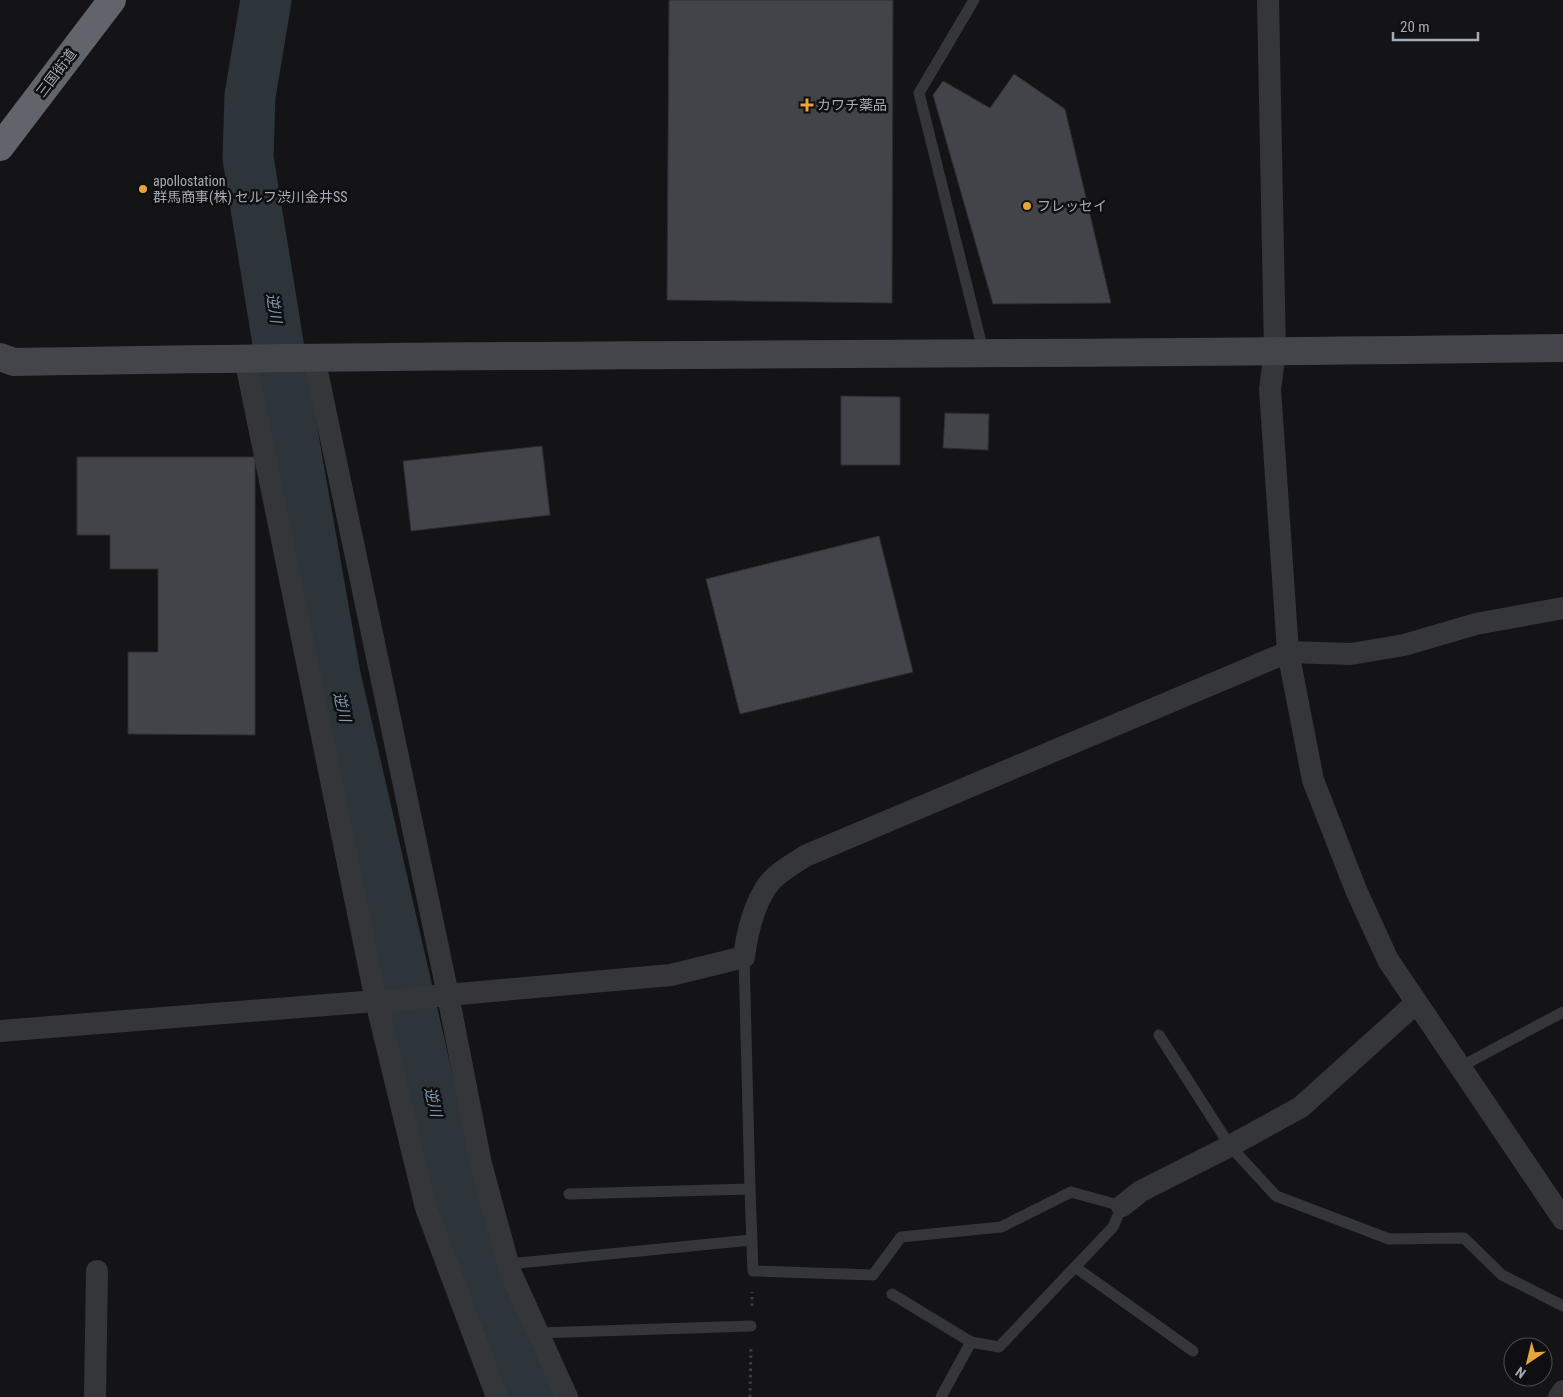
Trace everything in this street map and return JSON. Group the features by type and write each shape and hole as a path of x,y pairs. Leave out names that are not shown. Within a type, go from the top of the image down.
{"highway":[{"name":"三国街道","path":"0,147 112,0"}],"street":[{"path":"1268,0 1275,352 1270,389 1288,652 1313,780 1356,890 1388,960 1563,1219"},
{"path":"0,357 14,362 313,357 1275,352 1563,348"},
{"path":"313,357 448,995 481,1164 508,1264 567,1397"},
{"path":"246,358 426,1208 497,1397"},
{"path":"0,1031 383,1002 671,975 744,957 747,934 756,908 768,885 784,870 805,856 1288,652 1351,654 1404,645 1476,624 1563,608"},
{"path":"1122,1206 1141,1191 1230,1146 1300,1107 1416,1003"},
{"path":"95,1397 97,1271"},
{"path":"1559,1397 1563,1391"}],"lane":[{"path":"974,0 919,93 984,354"},
{"path":"744,957 753,1271 873,1275 901,1237 1001,1227 1071,1192 1122,1206 1113,1227 999,1347 971,1342 892,1294"},
{"path":"1460,1067 1563,1012"},
{"path":"1159,1034 1230,1146 1276,1196 1389,1239 1464,1238 1502,1275 1563,1306"},
{"path":"568,1194 750,1189"},
{"path":"508,1264 751,1240"},
{"path":"1075,1266 1193,1351"},
{"path":"538,1333 751,1326"},
{"path":"941,1397 971,1342"}],"building":[{"path":"669,0 893,0 892,303 667,300"},
{"name":"フレッセイ","path":"1014,74 1065,109 1111,303 993,304 933,95 943,81 990,108"},
{"path":"841,396 900,397 900,465 841,465"},
{"path":"945,413 989,414 988,450 943,448"},
{"path":"542,446 550,515 411,531 403,461"},
{"path":"77,457 255,457 255,735 128,734 128,652 158,652 158,569 110,569 110,535 77,535"},
{"path":"879,536 913,672 740,714 706,579"}],"waterway":[{"name":"逆川","path":"266,0 250,96 248,158 297,460 335,675 448,1169 532,1397"}],"place":[{"name":"カワチ薬品","path":"807,105"},
{"name":"apollostation 群馬商事(株) セルフ渋川金井SS","path":"143,189"},
{"name":"フレッセイ","path":"1027,206"}]}
